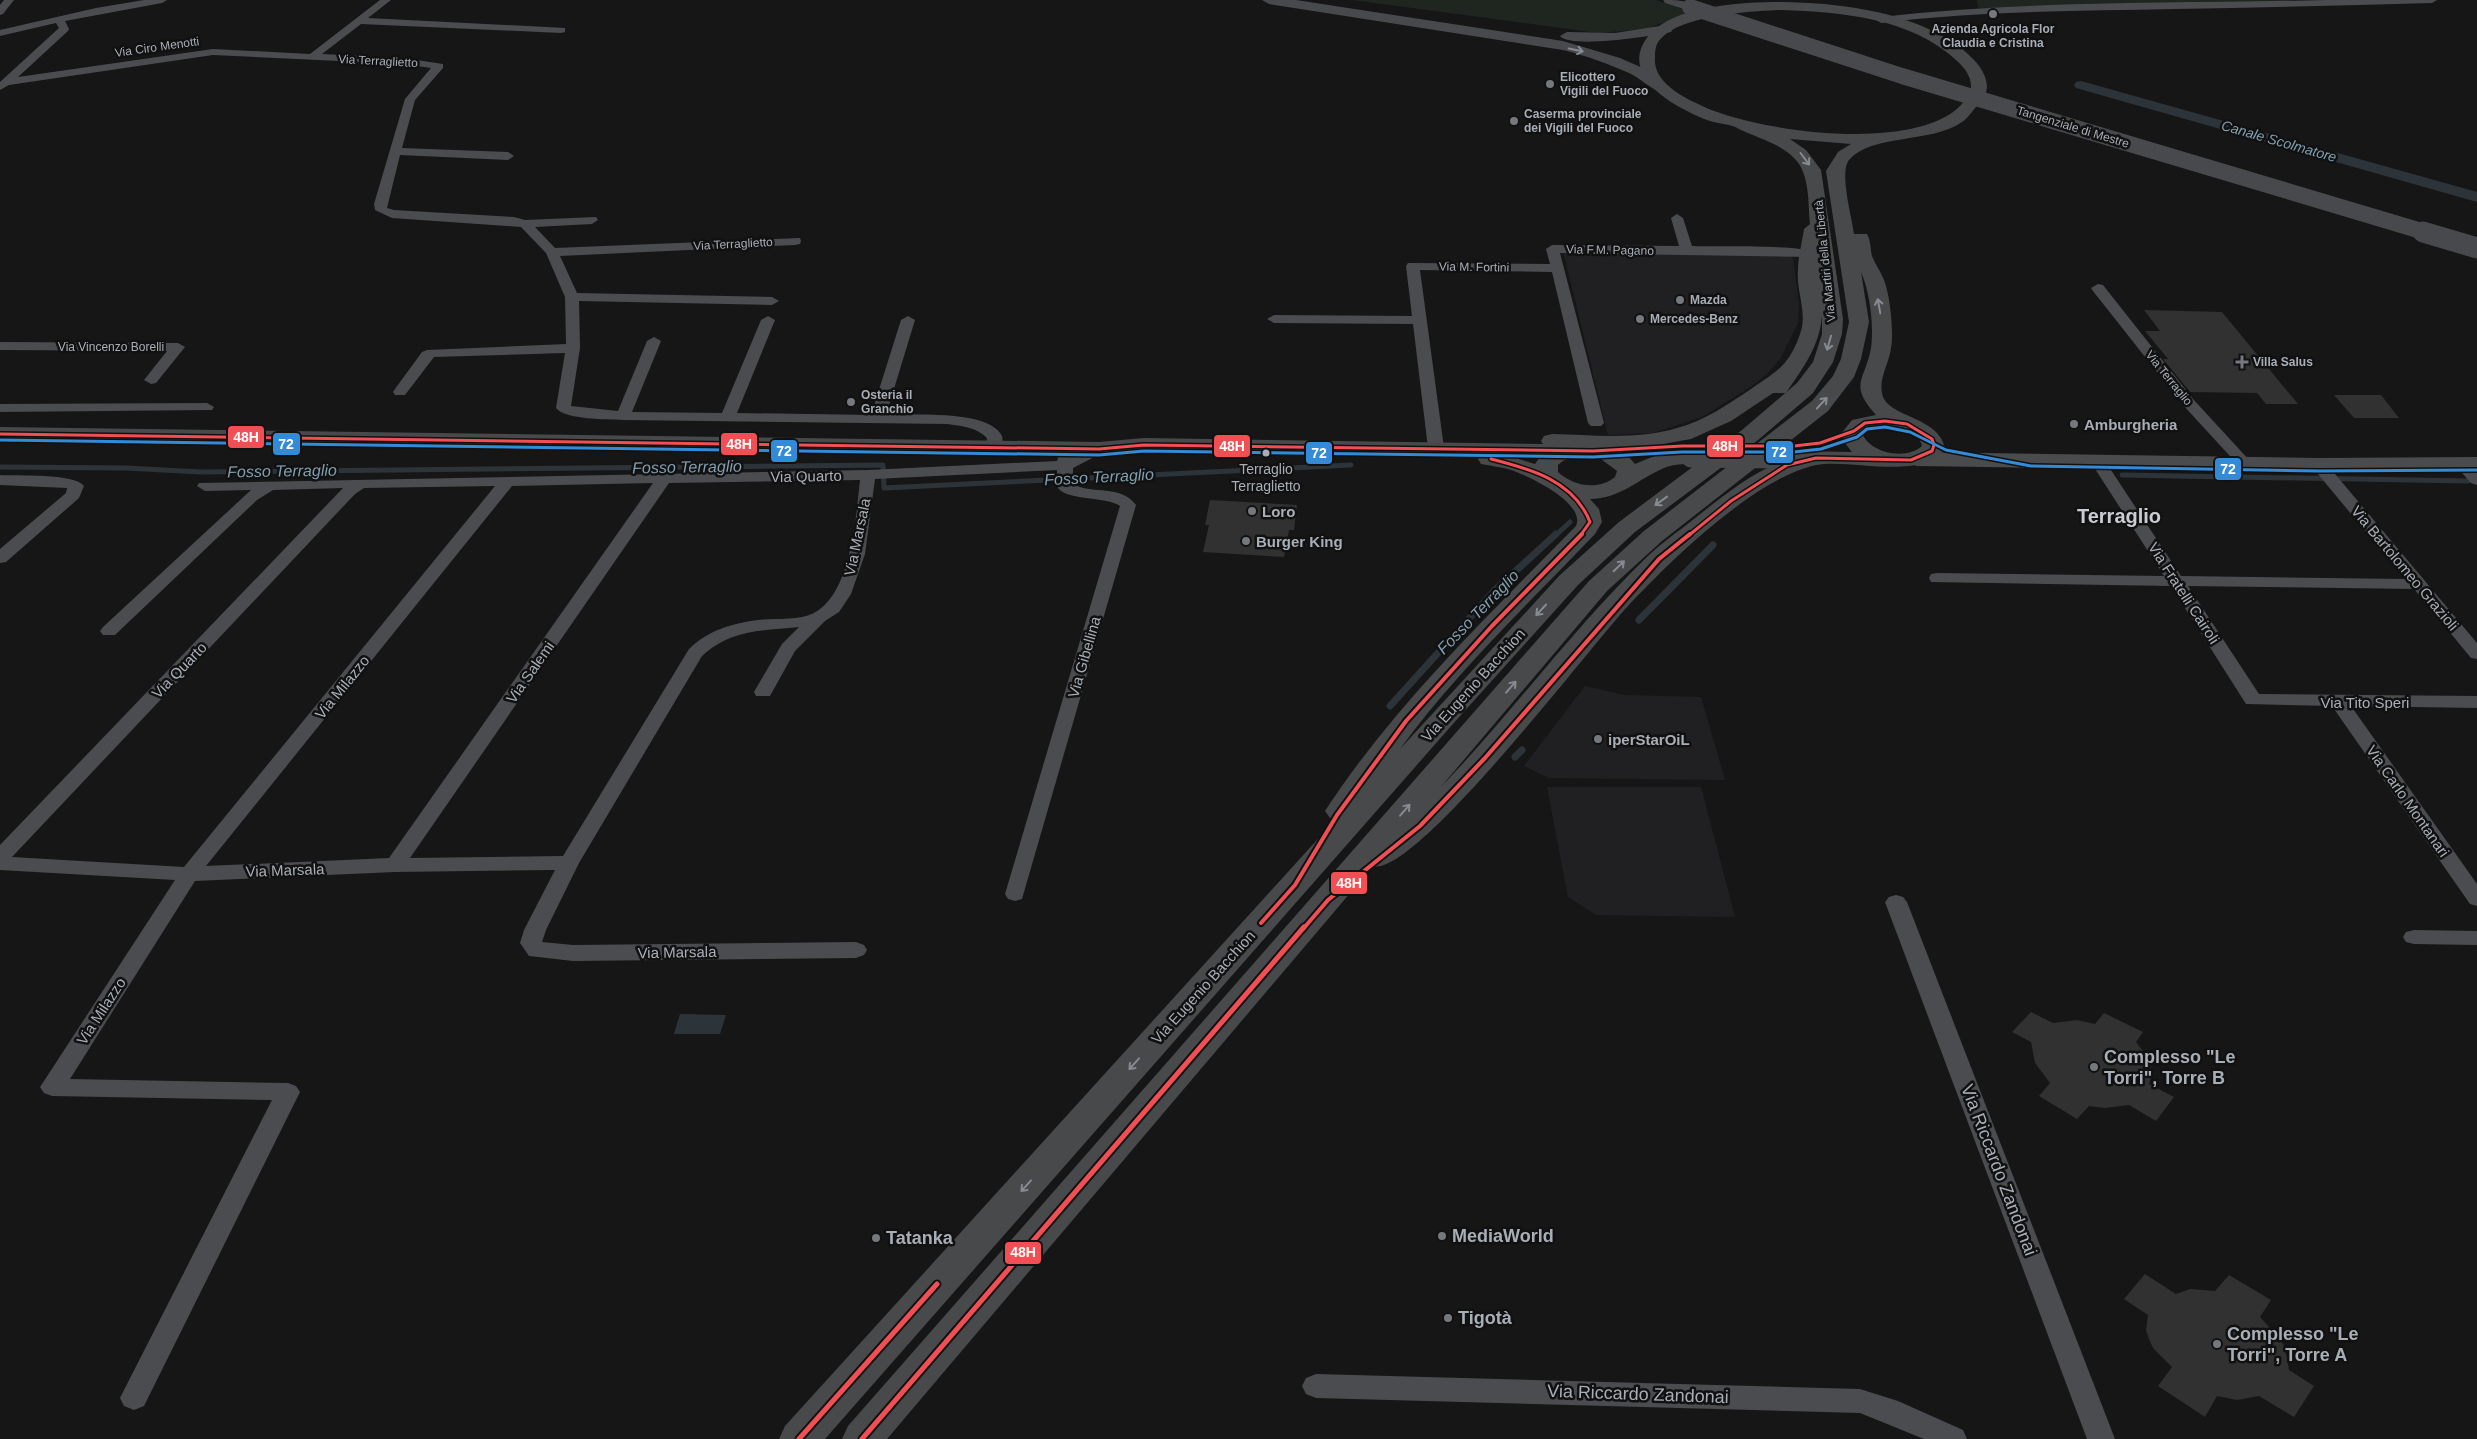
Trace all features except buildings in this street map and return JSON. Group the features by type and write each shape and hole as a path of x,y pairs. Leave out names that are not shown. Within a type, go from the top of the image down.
{"highway":[{"path":"1269,0 1516,38 1590,52 1625,64 1645,74 1662,87"},
{"path":"1308,0 1532,33 1615,37 1666,29"},
{"name":"Tangenziale di Mestre","path":"1670,0 1701,5 1913,71 2477,237"},
{"name":"Tangenziale di Mestre","path":"1701,5 1902,76 2477,248"}],"main road":[{"path":"1750,0 1701,5 1652,41 1647,55 1649,69 1662,87 1696,110 1748,128 1816,138 1858,139 1894,137 1926,130 1952,121 1972,105 1978,93 1979,82 1967,62 1946,44 1911,28 1826,0"},
{"path":"1701,5 1794,6 1833,10 1877,18"},
{"name":"Via Martiri della Libertà","path":"1748,128 1776,138 1801,153 1812,170 1820,211 1817,251 1833,319 1832,334 1823,362 1810,382 1794,400 1782,447"},
{"name":"Via Martiri della Libertà","path":"1782,447 1808,416 1831,393 1851,360 1856,342 1859,322 1857,302 1835,171 1842,157 1859,146 1894,137"},
{"path":"1840,200 1856,223 1864,256 1875,282 1880,312 1881,348 1871,379 1871,393 1873,399 1885,412 1932,439 1934,448 1926,456 1917,459"},
{"path":"1695,455 1708,437 1746,416 1771,396 1789,374 1806,346 1813,318 1807,272 1817,251"},
{"path":"1436,448 1456,443 1632,441 1678,436 1712,423 1789,374"},
{"path":"1110,449 1143,452 1486,458 1518,466 1575,490 1598,491 1617,487 1627,477 1662,460 1820,443 1854,431 1865,423 1878,421 1916,429 1948,444 2032,460 2103,469 2244,464 2325,473 2469,464"},
{"path":"1854,431 1852,438 1857,445 1867,452 1890,459"},
{"path":"0,434 994,447 1065,467 1110,449 1144,445 1436,448 1695,455"},
{"path":"1782,447 1890,459 2032,460"},
{"path":"1328,900 1420,826 1485,758 1612,608 1659,559 1731,501 1775,470 1782,447"},
{"name":"Via Eugenio Bacchion","path":"799,1439 1442,719 1569,580 1626,527 1695,455 1734,461 1782,447"},
{"path":"1295,885 1337,815 1406,721 1492,626 1587,529 1590,522 1587,509 1546,471 1546,464 1555,455 1583,451 1620,461 1626,468 1627,477"},
{"name":"Via Eugenio Bacchion","path":"862,1439 1598,586 1734,461"}],"street":[{"path":"0,12 10,0"},
{"path":"0,33 162,0"},
{"name":"Via Terraglietto","path":"312,57 386,0"},
{"path":"1877,18 1973,5 2188,6 2432,0"},
{"name":"Via Ciro Menotti","path":"3,85 64,29 60,20"},
{"path":"358,21 561,30"},
{"name":"Via Ciro Menotti","path":"3,85 189,54 213,52 312,57"},
{"name":"Via Terraglietto","path":"312,57 403,60 439,66 410,99 405,112 397,151 380,204 381,210 392,214 526,224 592,220"},
{"path":"397,151 508,156"},
{"path":"1677,218 1687,251"},
{"path":"526,224 552,252 572,297 573,348 563,408 574,412 623,416 947,420 969,422 990,432 995,437 994,447"},
{"name":"Via Terraglietto","path":"552,252 795,241"},
{"name":"Via F.M. Pagano","path":"1558,268 1552,249 1817,251"},
{"name":"Via M. Fortini","path":"1436,448 1413,266 1558,268"},
{"path":"1558,268 1596,423"},
{"name":"Via Terraglio","path":"2098,288 2188,402 2244,464"},
{"path":"572,297 772,301"},
{"path":"1274,319 1420,320"},
{"path":"727,418 768,320"},
{"path":"877,419 908,320"},
{"path":"623,416 654,341"},
{"name":"Via Vincenzo Borelli","path":"0,346 178,347 151,380"},
{"path":"400,392 427,355 432,353 573,348"},
{"path":"0,408 207,407"},
{"path":"2469,464 2477,480"},
{"name":"Via Quarto","path":"205,486 665,478 870,481 894,474 1065,467"},
{"name":"Via Gibellina","path":"1015,894 1128,505 1122,499 1113,495 1070,489 1065,467"},
{"name":"Via Fratelli Cairoli","path":"2103,469 2253,700"},
{"name":"Via Bartolomeo Grazioli","path":"2325,473 2477,654"},
{"name":"Via Salemi","path":"395,865 665,478"},
{"path":"0,480 68,483 76,486 72,495 0,558"},
{"name":"Via Marsala","path":"763,692 788,648 819,617 836,605 853,570 870,481"},
{"name":"Via Milazzo","path":"134,1398 288,1092 52,1087 190,874 507,482"},
{"name":"Via Quarto","path":"0,857 350,491 359,484"},
{"path":"109,631 250,497 269,485"},
{"path":"1937,578 2419,584"},
{"name":"Via Marsala","path":"819,617 728,629 710,638 695,653 569,863 535,930 531,943 537,950 582,953 856,950"},
{"name":"Via Tito Speri","path":"2253,700 2477,702"},
{"name":"Via Carlo Montanari","path":"2338,702 2477,900"},
{"name":"Via Marsala","path":"0,863 190,874 395,865 569,863"},
{"name":"Via Riccardo Zandonai","path":"1896,902 2101,1439"},
{"path":"2414,937 2477,938"},
{"name":"Via Riccardo Zandonai","path":"1316,1386 1860,1401 1888,1410 1953,1439"}],"shaded area":[{"path":"1352,0 1656,0 1691,12 1646,29 1598,33"},
{"path":"1977,0 2292,0 2293,1 1978,8"},
{"path":"1563,251 1787,254 1793,258 1799,303 1798,323 1780,359 1767,374 1752,386 1702,417 1653,433 1608,435"},
{"path":"1585,686 1624,695 1701,697 1725,780 1549,778 1524,766"},
{"path":"1547,787 1701,787 1735,917 1596,915 1568,897"},
{"path":"680,1014 726,1015 720,1034 674,1034"}],"waterway":[{"name":"Canale Scolmatore","path":"2081,85 2477,197"},
{"name":"Fosso Terraglio","path":"0,467 126,468 201,472 883,465 884,488 1351,465"},
{"name":"Fosso Terraglio","path":"2122,475 2468,481"},
{"name":"Fosso Terraglio","path":"1555,536 1570,522"},
{"name":"Fosso Terraglio","path":"1390,706 1495,590 1556,534"},
{"name":"Fosso Terraglio","path":"1639,620 1713,545"},
{"name":"Fosso Terraglio","path":"1515,757 1522,750"}],"transit line":[{"name":"48H","path":"0,434 1099,449 1144,445 1593,451 1682,446 1794,446 1820,443 1854,431 1865,423 1885,421 1907,424 1932,439 1934,445 1932,451 1911,460 1816,458 1787,465 1731,501 1659,559 1485,758 1420,826 1328,900 862,1439"},
{"name":"72","path":"0,440 1099,455 1144,451 1593,457 1682,452 1794,452 1821,449 1857,437 1867,429 1885,427 1910,432 1946,450 2031,466 2319,471 2477,470"},
{"name":"48H","path":"1261,923 1295,885 1337,815 1406,721 1492,626 1582,534 1590,522 1585,508 1564,487 1535,472 1491,459"},
{"name":"48H","path":"799,1439 937,1284"}],"place":[{"name":"Azienda Agricola Flor Claudia e Cristina","path":"1993,14"},
{"name":"Elicottero Vigili del Fuoco","path":"1550,84"},
{"name":"Caserma provinciale dei Vigili del Fuoco","path":"1514,121"},
{"name":"Mazda","path":"1680,300"},
{"name":"Mercedes-Benz","path":"1640,319"},
{"name":"Villa Salus","path":"2242,362"},
{"name":"Osteria il Granchio","path":"851,402"},
{"name":"Amburgheria","path":"2074,424"},
{"name":"Terraglio Terraglietto","path":"1266,453"},
{"name":"Loro","path":"1252,511"},
{"name":"Burger King","path":"1246,541"},
{"name":"iperStarOiL","path":"1598,739"},
{"name":"Complesso \"Le Torri\", Torre B","path":"2094,1067"},
{"name":"MediaWorld","path":"1442,1236"},
{"name":"Tatanka","path":"876,1238"},
{"name":"Tigotà","path":"1448,1318"},
{"name":"Complesso \"Le Torri\", Torre A","path":"2217,1344"}],"district":[{"name":"Terraglio","path":"2119,516"}]}
